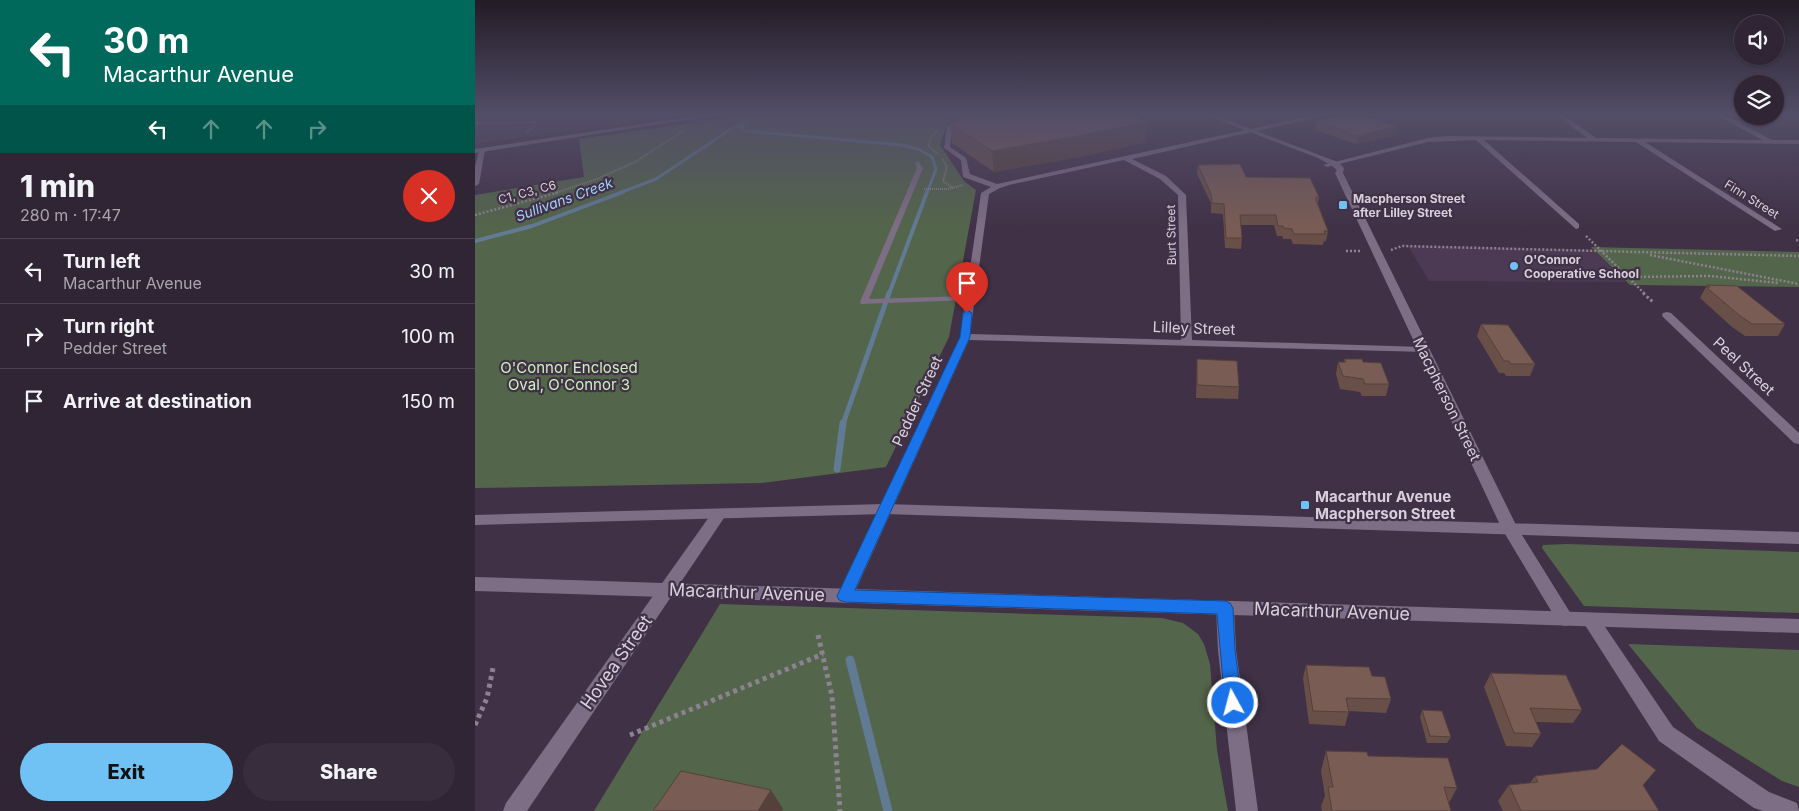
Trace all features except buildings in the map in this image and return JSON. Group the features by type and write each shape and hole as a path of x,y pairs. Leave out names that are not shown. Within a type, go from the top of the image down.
{"street":[{"path":"475,184 479,152"},
{"path":"953,152 964,159 965,171 970,178 997,186 1154,152"},
{"path":"1302,152 1333,168 1388,152"},
{"path":"1493,152 1576,226"},
{"name":"Finn Street","path":"1656,152 1778,228"},
{"name":"Burt Street","path":"1125,158 1175,185 1183,194 1187,343"},
{"name":"Macpherson Street","path":"1333,168 1355,205 1510,529 1565,619"},
{"name":"Pedder Street","path":"845,596 965,337 985,193 997,186"},
{"name":"Peel Street","path":"1667,315 1799,440"},
{"name":"Lilley Street","path":"965,337 1423,350"},
{"path":"475,520 885,509 1799,538"},
{"name":"Hovea Street","path":"514,811 719,514"},
{"name":"Macarthur Avenue","path":"475,584 1799,626"},
{"path":"1225,608 1227,650 1247,811"},
{"path":"1591,620 1667,734 1762,800 1789,811"}],"lane":[{"path":"917,163 920,168 915,190 864,302 970,298"}],"path":[{"name":"C1, C3, C6","path":"475,215 590,182 635,162 650,152"},
{"path":"939,189 943,181"},
{"path":"915,190 965,185"},
{"path":"1586,236 1653,302"},
{"path":"1388,251 1402,246 1799,256"},
{"path":"1346,251 1365,251"},
{"path":"1629,252 1676,258 1799,284"},
{"path":"1628,277 1709,276 1793,283"},
{"path":"818,635 833,696 840,811"},
{"path":"631,735 823,654"},
{"path":"475,725 488,698 492,685 493,668"}],"shaded area":[{"name":"O'Connor Cooperative School","path":"1408,246 1593,250 1626,282 1429,281"}],"green space":[{"name":"O'Connor Enclosed Oval, O'Connor 3","path":"581,152 945,152 964,181 976,190 949,337 886,467 762,483 475,488 475,195 584,177"},
{"path":"1591,247 1799,252 1799,287 1630,285"},
{"path":"1567,544 1799,552 1799,613 1584,606 1542,548 1543,545"},
{"path":"720,604 1162,618 1183,623 1198,634 1204,644 1210,664 1217,750 1228,811 594,811"},
{"path":"1628,644 1799,650 1799,787 1782,781 1697,728"}],"waterway":[{"name":"Sullivans Creek","path":"619,193 656,179 697,152"},
{"path":"923,152 932,157 936,169 927,193"},
{"name":"Sullivans Creek","path":"475,241 532,226 623,192"},
{"path":"889,294 927,192"},
{"path":"843,424 889,293"},
{"path":"837,469 843,423"},
{"path":"850,660 888,811"}],"place":[{"name":"Macpherson Street after Lilley Street","path":"1343,205"},
{"name":"O'Connor Cooperative School","path":"1514,266"},
{"name":"Macarthur Avenue Macpherson Street","path":"1305,505"}],"route":[{"path":"967,313 965,337 845,596 1225,608 1227,650 1233,703"}]}
